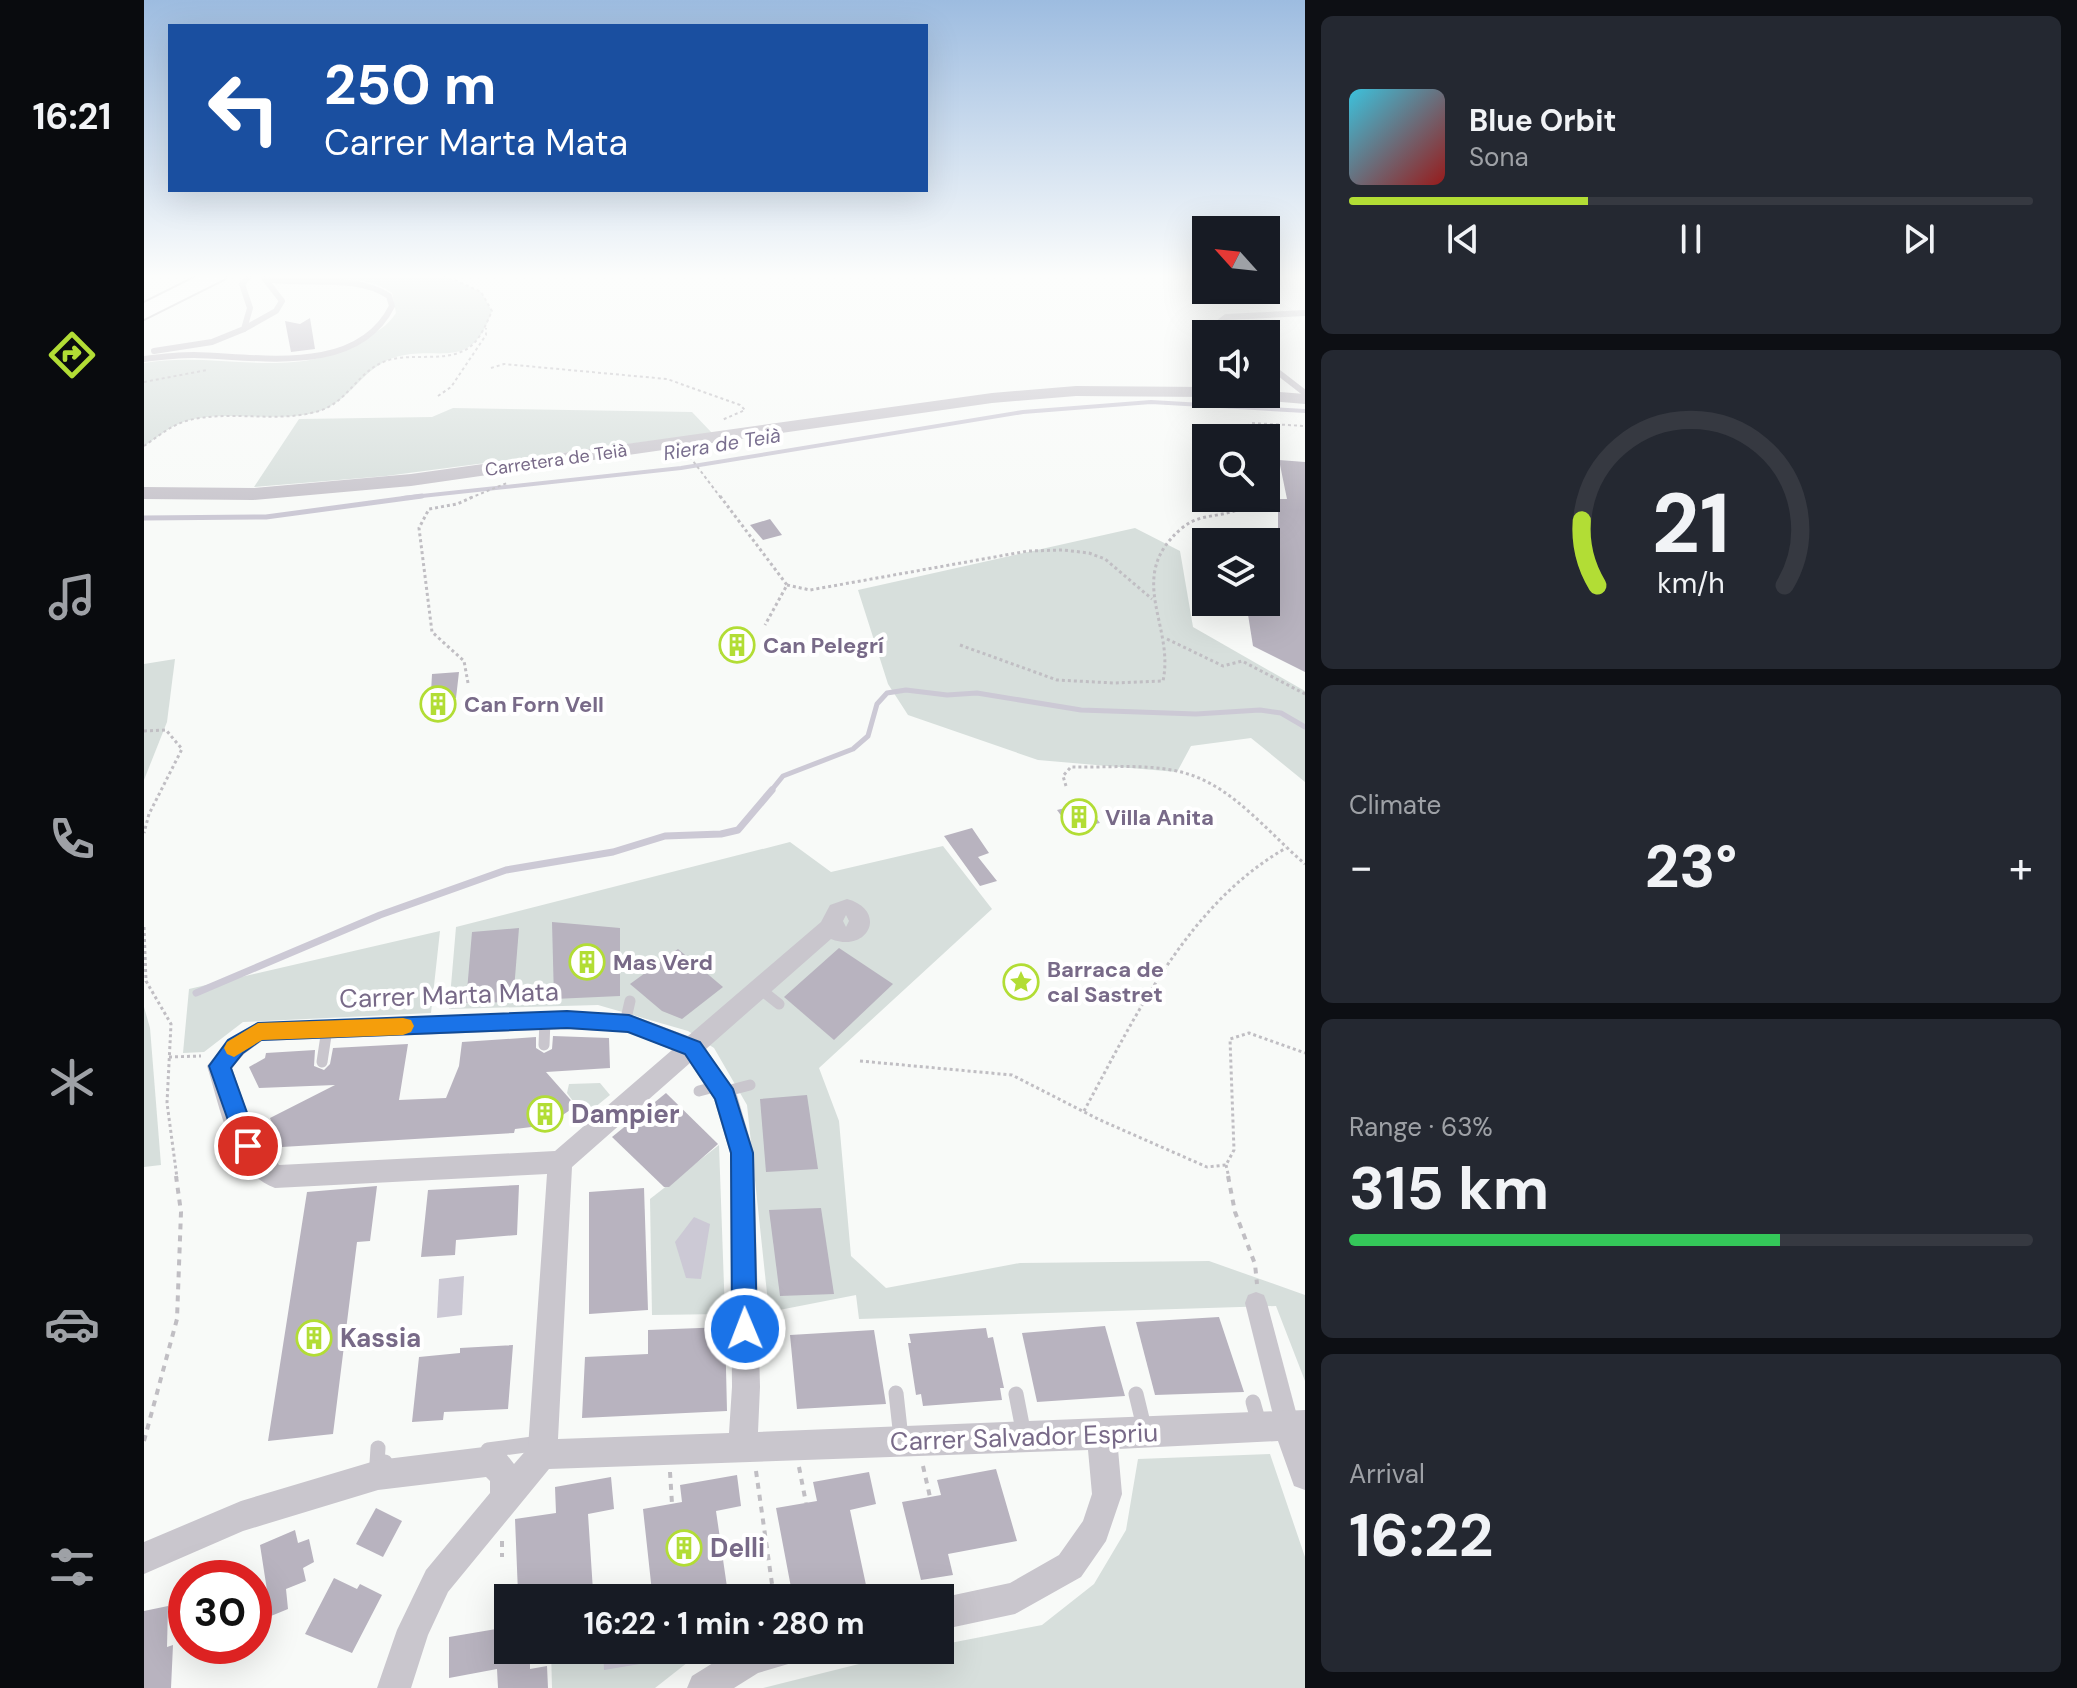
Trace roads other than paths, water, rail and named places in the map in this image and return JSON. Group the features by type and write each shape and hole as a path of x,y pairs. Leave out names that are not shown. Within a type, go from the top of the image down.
{"street":[{"name":"Carretera de Teià","path":"144,493 315,490 992,398 1076,391 1192,392"},
{"path":"1280,395 1305,396"},
{"path":"394,1688 413,1630 437,1581 542,1448 560,1162 831,926"},
{"name":"Carrer Marta Mata","path":"560,1162 275,1177 261,1171 248,1146 219,1066 258,1032 327,1029 544,1033 628,1012 692,1048"},
{"path":"692,1048 742,1153 748,1446"},
{"path":"1256,1303 1277,1420 1305,1475"},
{"name":"Carrer Salvador Espriu","path":"542,1448 748,1446 912,1451 1025,1437 1146,1433 1277,1420"},
{"path":"954,1611 1015,1598 1070,1566 1095,1530 1107,1494 1102,1435"},
{"path":"144,1558 241,1516 378,1475 492,1461 505,1476 505,1496"},
{"path":"704,1688 742,1664"}],"lane":[{"path":"144,359 196,355 277,359 321,354"},
{"path":"1280,375 1305,396"},
{"path":"760,989 779,1004"},
{"path":"322,1062 327,1029"},
{"path":"713,1090 750,1085"},
{"path":"896,1393 912,1451"},
{"path":"1016,1394 1025,1437"},
{"path":"1136,1394 1146,1433"},
{"path":"378,1448 377,1463 542,1448"}],"waterway":[{"name":"Riera de Teià","path":"403,498 681,468 1023,412 1151,402 1305,411"},
{"name":"Riera de Teià","path":"144,518 266,517 422,496"},
{"path":"770,792 783,776 853,749 868,736 877,704 887,693 906,690 947,695 977,693 1081,710 1196,714 1260,710 1281,713 1305,727"},
{"path":"196,993 380,915 506,870 613,852 665,836 721,834 738,830 772,790"}],"place":[{"name":"Can Pelegrí","path":"737,645"},
{"name":"Can Forn Vell","path":"438,704"},
{"name":"Villa Anita","path":"1079,817"},
{"name":"Mas Verd","path":"587,962"},
{"name":"Barraca de cal Sastret","path":"1021,982"},
{"name":"Dampier","path":"545,1114"},
{"name":"Kassia","path":"314,1338"},
{"name":"Delli","path":"684,1548"}]}
